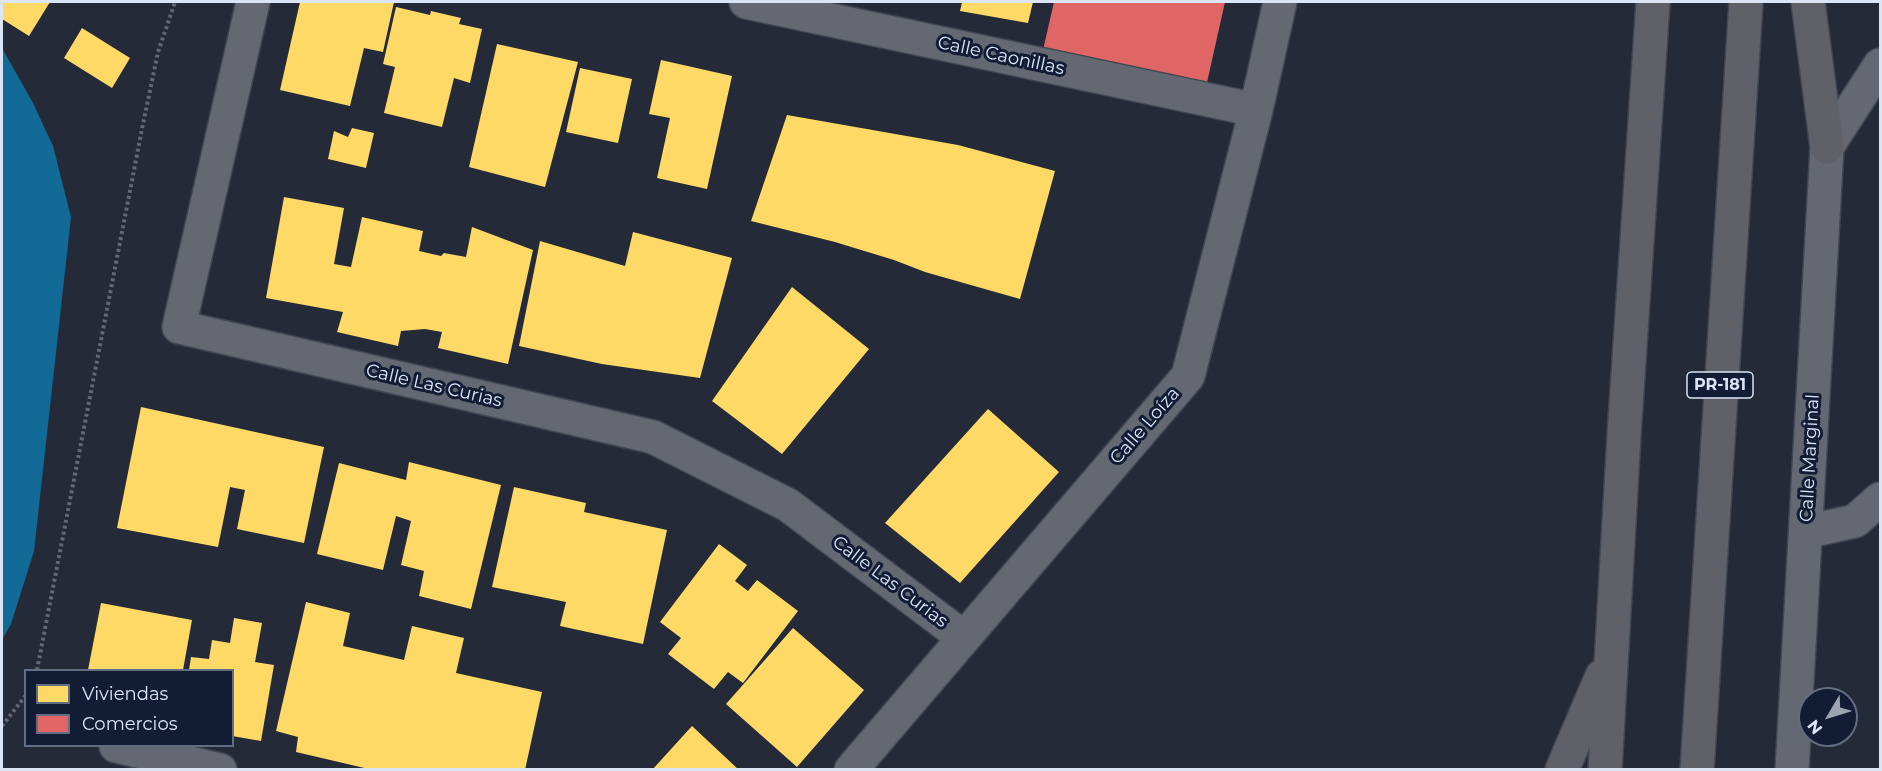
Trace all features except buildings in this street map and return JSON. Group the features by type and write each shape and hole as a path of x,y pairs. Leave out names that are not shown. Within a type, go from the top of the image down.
{"main road":[{"path":"1605,770 1623,447 1653,2"},
{"name":"PR-181","path":"1697,770 1746,2"},
{"path":"1808,2 1827,147"},
{"path":"1562,770 1611,655"}],"street":[{"name":"Calle Las Curias","path":"253,2 179,327 653,437 788,506 963,637"},
{"name":"Calle Caonillas","path":"746,2 1257,110"},
{"name":"Calle Loíza","path":"851,770 1188,376 1257,110 1281,2"},
{"path":"1827,147 1881,65"},
{"name":"Calle Marginal","path":"1792,770 1827,147"},
{"path":"1806,532 1855,521 1881,499"},
{"path":"120,747 208,768"}],"path":[{"path":"37,669 142,129 158,52 175,2"},
{"path":"2,726 24,698"}],"water":[{"path":"2,48 33,103 53,146 71,217 34,551 11,624 2,640"}]}
